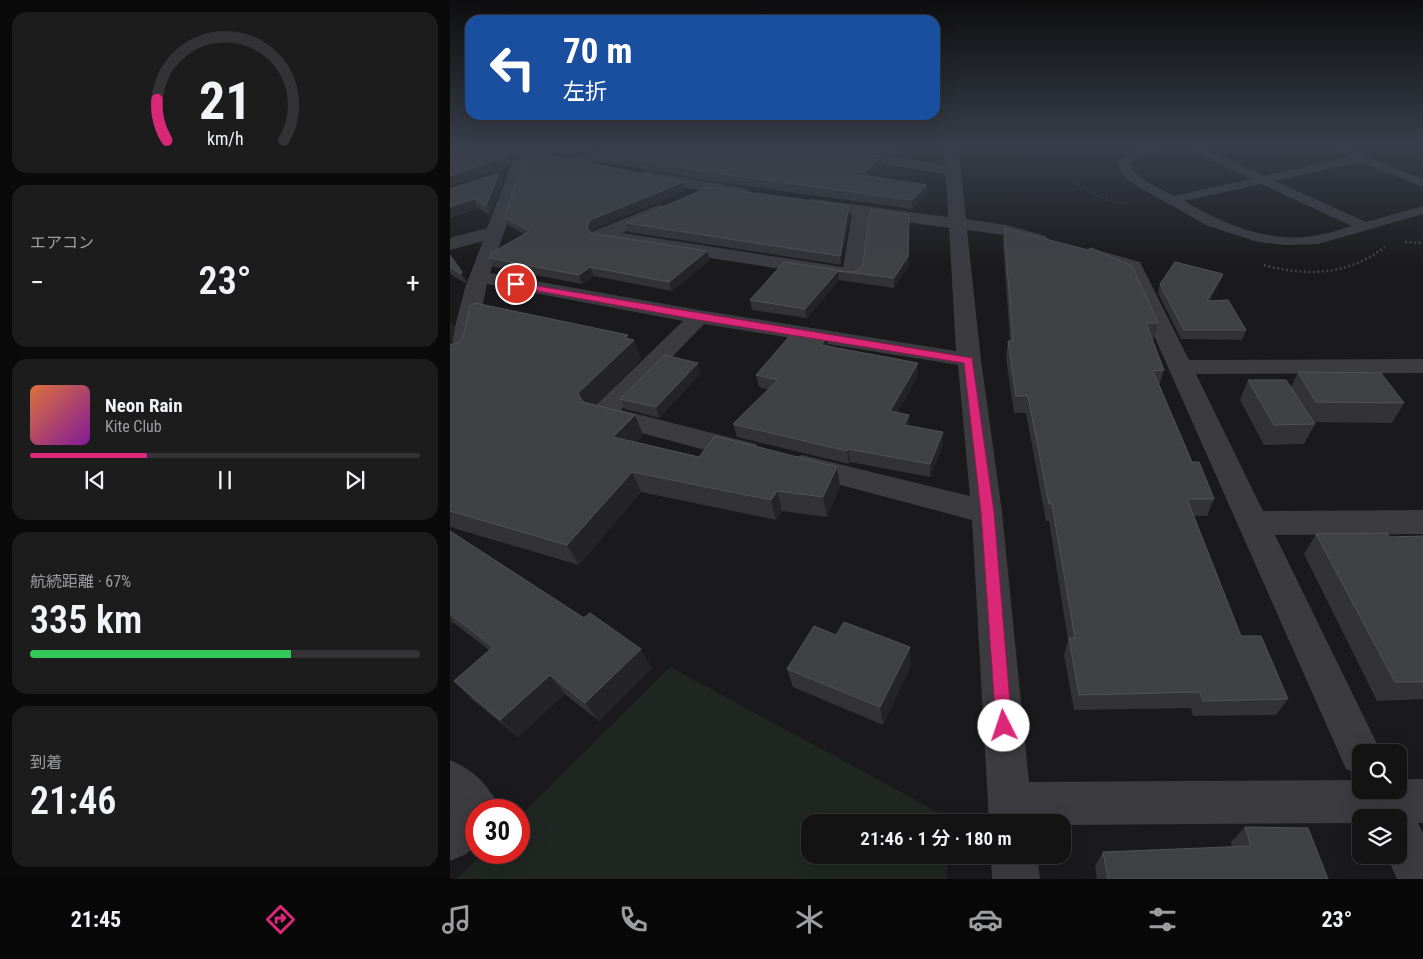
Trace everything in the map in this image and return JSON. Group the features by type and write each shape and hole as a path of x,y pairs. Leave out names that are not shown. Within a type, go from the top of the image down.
{"street":[{"path":"460,356 477,283 495,232 506,187"},
{"path":"703,187 756,195"},
{"path":"955,187 969,360 987,512 1011,813 1395,808 1421,879"},
{"path":"708,188 601,235 852,274 861,211"},
{"path":"794,201 1006,230 1051,243"},
{"path":"450,244 495,232"},
{"path":"1078,251 1133,266 1356,744"},
{"path":"450,295 477,283 969,360"},
{"path":"699,317 602,414 987,512"},
{"path":"1182,368 1423,366"},
{"path":"1252,523 1423,522"},
{"path":"450,781 467,799"},
{"path":"450,838 465,824"},
{"path":"1015,864 1016,879"}],"lane":[{"path":"1149,187 1213,223 1258,238 1286,241 1318,240 1423,210"},
{"path":"1172,200 1231,187"},
{"path":"1278,187 1365,227"}],"shaded area":[{"path":"670,667 941,814 801,814 801,864 947,864 947,879 456,879 472,864 530,864 530,806"}],"building":[{"path":"456,187 493,187 486,206 474,199 450,207 450,189"},
{"path":"515,187 671,187 590,220 587,227 590,232 597,234 707,251 669,282 590,267 579,275 489,258 491,253 530,231 504,217"},
{"path":"709,187 849,206 840,256 626,223"},
{"path":"817,187 925,187 912,200"},
{"path":"870,209 909,215 908,256 894,278 838,271 805,309 750,300 784,262 851,272 859,270 863,265"},
{"path":"1004,228 1088,250 1091,248 1132,266 1158,323 1146,323 1164,370 1153,371 1192,462 1199,462 1214,499 1187,499 1241,636 1261,636 1288,699 1203,701 1200,692 1079,695 1069,638 1075,638 1052,504 1049,504 1028,396 1016,396 1008,341 1013,341"},
{"path":"450,255 462,272 461,274 450,267"},
{"path":"1175,262 1223,274 1207,301 1228,300 1246,330 1184,330 1160,284"},
{"path":"475,303 628,335 625,338 634,340 578,393 583,402 635,415 613,437 699,457 715,436 837,467 823,497 777,491 771,500 632,472 567,545 450,511 450,345 458,343 463,337 470,306"},
{"path":"794,331 827,337 821,345 918,363 890,411 909,415 904,425 943,432 930,464 848,449 847,451 733,424 778,380 756,375"},
{"path":"664,355 698,363 656,407 620,399"},
{"path":"1298,372 1381,373 1404,403 1316,402"},
{"path":"1248,380 1286,380 1315,424 1274,425"},
{"path":"450,531 584,618 590,613 641,649 585,703 550,675 500,720 454,681 493,647 450,614"},
{"path":"1387,533 1390,537 1423,536 1423,682 1395,682 1316,534"},
{"path":"844,622 910,647 880,707 787,669 814,626 836,635"},
{"path":"1245,827 1308,828 1328,879 1108,879 1103,852 1251,846"}],"route":[{"path":"516,284 699,317 969,360 987,512 1004,726"}]}
